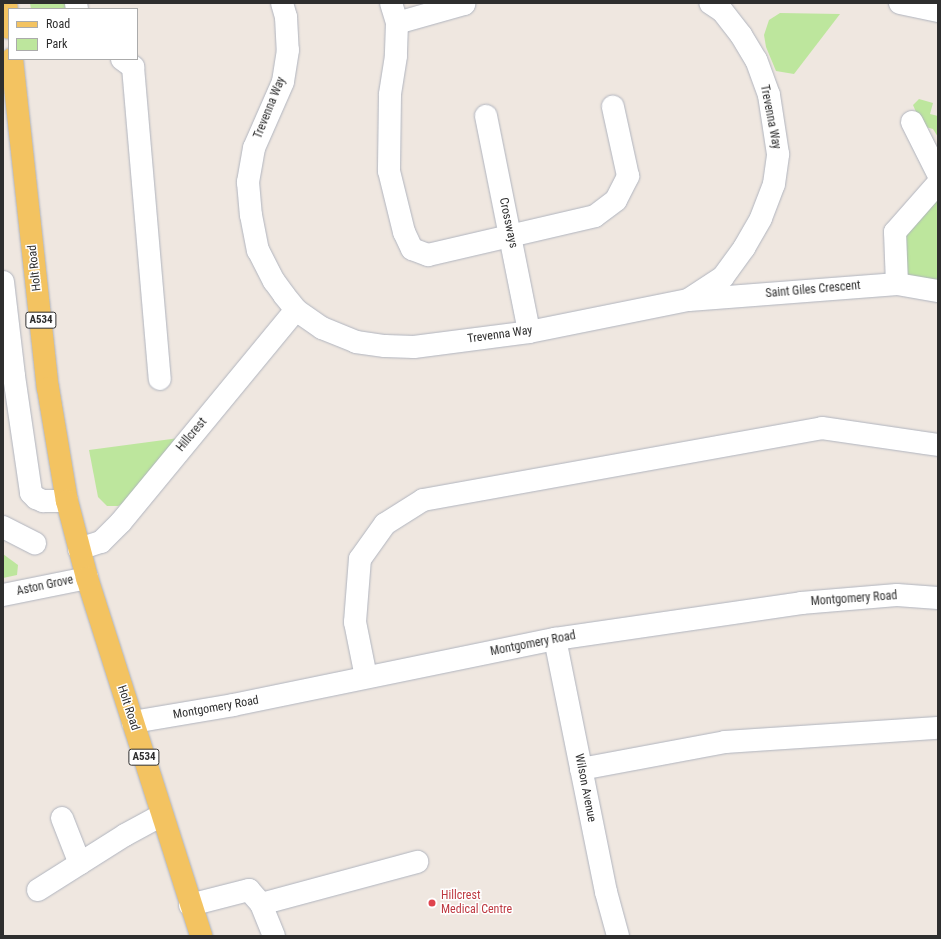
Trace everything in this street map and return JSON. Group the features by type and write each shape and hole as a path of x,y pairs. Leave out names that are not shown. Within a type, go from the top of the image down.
{"main road":[{"path":"6,3 8,20"},
{"name":"Holt Road","path":"12,60 48,388 67,501 87,578 201,936"}],"street":[{"name":"Trevenna Way","path":"282,3 286,17 288,50 283,82 254,148 248,182 251,216 258,250 274,281 296,310 322,328 356,342 384,346 414,347 529,332 688,300 723,277 744,248 761,218 774,184 778,154 769,96 756,60 741,35 722,11 710,3"},
{"path":"464,3 394,13 396,56 390,95 389,171 404,232 412,249 428,255 595,216 616,200 628,176 613,107"},
{"path":"900,3 938,11"},
{"path":"124,60 134,67 160,379"},
{"name":"Crossways","path":"486,116 511,235 529,332"},
{"path":"912,122 938,174"},
{"path":"897,284 895,232 938,183"},
{"path":"3,282 8,375 31,493 36,498 43,501 67,501"},
{"name":"Saint Giles Crescent","path":"688,300 897,284 938,290"},
{"name":"Hillcrest","path":"79,549 101,542 121,522 296,310"},
{"path":"366,677 355,622 360,559 385,524 423,500 822,428 938,445"},
{"path":"3,527 35,543"},
{"name":"Aston Grove","path":"3,595 87,578"},
{"name":"Montgomery Road","path":"133,722 233,705 555,640 801,603 897,595 938,598"},
{"name":"Wilson Avenue","path":"555,640 606,892 618,936"},
{"path":"581,769 725,742 938,728"},
{"path":"38,890 125,834 162,815"},
{"path":"62,818 80,864"},
{"path":"261,904 417,862"},
{"path":"190,905 249,890 261,904 274,936"}],"green space":[{"path":"30,3 70,3 72,8 31,8"},
{"path":"780,13 840,14 794,74 776,71 766,47 764,35 769,20"},
{"path":"919,99 933,103 930,114 938,116 938,137 933,129 922,126 913,105"},
{"path":"938,183 938,291 897,284 895,232"},
{"path":"179,438 125,502 118,506 107,506 98,497 89,450"},
{"path":"3,554 18,565 17,575 3,578"}],"place":[{"name":"Hillcrest Medical Centre","path":"432,903"}]}
